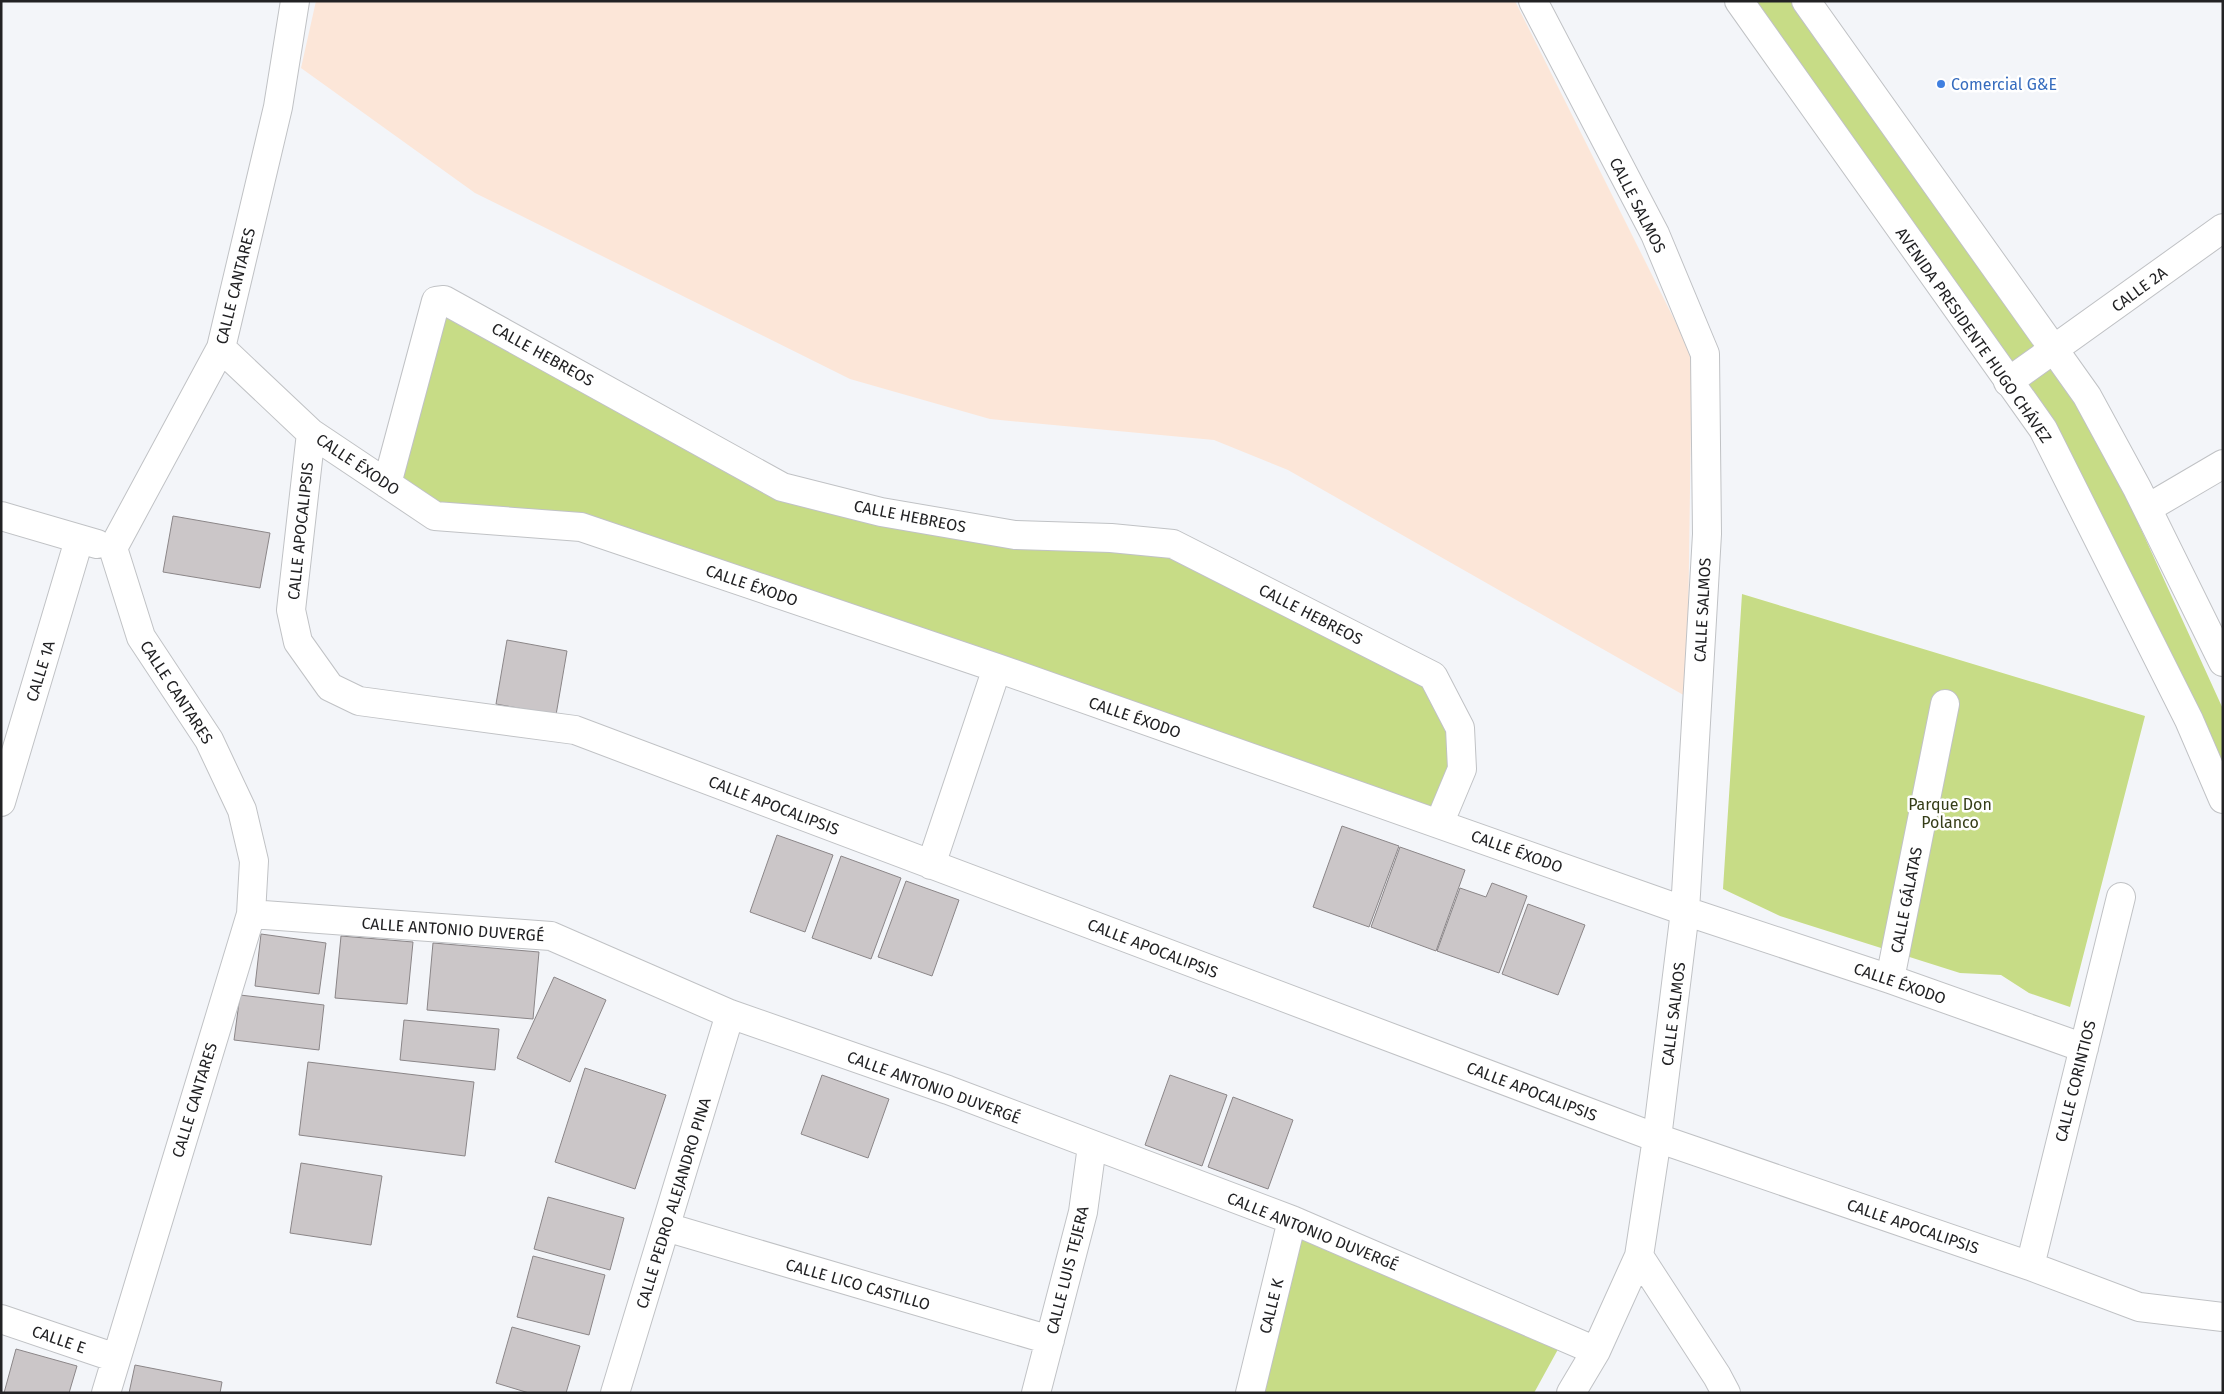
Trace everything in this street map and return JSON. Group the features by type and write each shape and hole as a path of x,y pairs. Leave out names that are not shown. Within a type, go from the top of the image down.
{"street":[{"name":"CALLE CANTARES","path":"106,1393 251,914 254,861 242,810 209,740 141,638 113,548 221,348 278,107 295,1"},
{"name":"CALLE SALMOS","path":"1533,1 1654,234 1705,354 1707,534 1686,911 1657,1138 1639,1256 1596,1352 1571,1393"},
{"name":"AVENIDA PRESIDENTE HUGO CHÁVEZ","path":"1739,1 2043,429 2189,720 2223,799"},
{"path":"1806,1 2087,396 2148,508 2223,662"},
{"name":"CALLE 2A","path":"2008,382 2223,228"},
{"name":"CALLE HEBREOS","path":"388,484 436,301 444,300 782,487 881,512 1014,535 1111,538 1173,544 1433,676 1460,728 1462,768 1439,824"},
{"name":"CALLE ÉXODO","path":"221,348 311,433 434,516 582,527 997,668 1686,911 1890,979 2084,1048"},
{"name":"CALLE APOCALIPSIS","path":"311,433 291,610 298,642 330,686 359,701 575,730 1657,1138 2030,1266 2139,1307 2223,1317"},
{"path":"2148,508 2223,464"},
{"path":"1,516 79,540 113,548"},
{"name":"CALLE 1A","path":"1,802 10,742 79,540"},
{"path":"931,865 997,668"},
{"name":"CALLE GÁLATAS","path":"1890,979 1945,704"},
{"name":"CALLE CORINTIOS","path":"2030,1266 2121,897"},
{"name":"CALLE ANTONIO DUVERGÉ","path":"251,914 550,936 730,1014 948,1090 1292,1220 1596,1352"},
{"name":"CALLE PEDRO ALEJANDRO PINA","path":"615,1393 730,1014"},
{"name":"CALLE LUIS TEJERA","path":"1036,1393 1083,1212 1092,1146"},
{"name":"CALLE K","path":"1250,1393 1292,1220"},
{"name":"CALLE LICO CASTILLO","path":"666,1227 1050,1340"},
{"path":"1639,1256 1718,1376 1726,1393"},
{"name":"CALLE E","path":"1,1319 116,1358"}],"shaded area":[{"path":"316,1 1515,1 1692,355 1687,697 1288,470 1214,440 990,419 850,379 475,193 301,68"}],"green space":[{"path":"1733,1 1800,1 2079,393 2223,709 2223,813 2178,705 2044,423"},
{"path":"439,302 779,495 1172,554 1428,685 1451,731 1454,769 1434,815 589,520 439,510 396,480"},
{"name":"Parque Don Polanco","path":"1742,594 2145,716 2070,1007 2029,993 2001,975 1960,973 1780,916 1723,889"},
{"path":"1299,1235 1562,1342 1534,1393 1259,1393"}],"building":[{"path":"173,516 270,533 260,588 163,572"},
{"path":"507,640 567,651 556,715 496,704"},
{"path":"1342,826 1399,846 1369,927 1313,907"},
{"path":"777,835 833,855 805,932 750,912"},
{"path":"1400,847 1465,870 1436,951 1371,927"},
{"path":"841,856 901,878 871,959 812,938"},
{"path":"906,881 959,900 932,976 878,957"},
{"path":"1492,883 1527,896 1499,973 1437,951 1460,888 1486,897"},
{"path":"1528,904 1585,925 1558,995 1502,974"},
{"path":"261,934 326,943 319,994 255,986"},
{"path":"341,936 413,942 407,1004 335,998"},
{"path":"433,943 539,952 533,1019 427,1010"},
{"path":"554,977 606,1000 570,1082 517,1058"},
{"path":"240,995 324,1005 319,1050 234,1040"},
{"path":"404,1020 499,1029 495,1070 400,1060"},
{"path":"308,1062 474,1082 465,1156 299,1135"},
{"path":"585,1068 666,1095 635,1189 555,1162"},
{"path":"822,1075 889,1099 868,1158 801,1134"},
{"path":"1170,1075 1227,1095 1202,1166 1145,1145"},
{"path":"1233,1097 1293,1120 1268,1189 1208,1167"},
{"path":"301,1163 382,1176 371,1245 290,1233"},
{"path":"548,1197 624,1218 610,1270 534,1249"},
{"path":"533,1256 605,1275 589,1335 517,1317"},
{"path":"512,1327 580,1346 566,1393 529,1393 496,1383"},
{"path":"16,1349 77,1366 69,1393 4,1393"},
{"path":"135,1365 222,1382 220,1393 129,1393"}],"place":[{"name":"Comercial G&E","path":"1941,84"}]}
